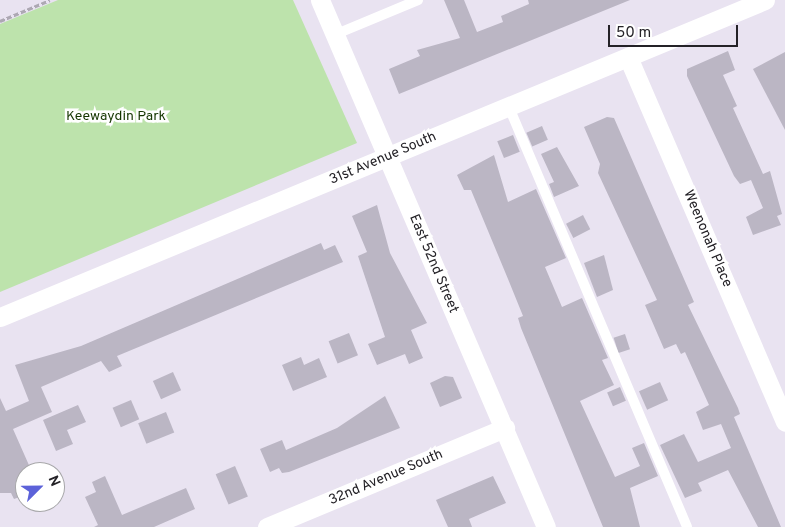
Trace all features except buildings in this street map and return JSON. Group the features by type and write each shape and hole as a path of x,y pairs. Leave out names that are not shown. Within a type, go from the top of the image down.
{"street":[{"name":"East 52nd Street","path":"320,0 546,527"},
{"name":"31st Avenue South","path":"0,317 765,0"},
{"name":"Weenonah Place","path":"628,57 785,422"},
{"name":"32nd Avenue South","path":"267,527 505,428"}],"lane":[{"path":"334,35 418,0"},
{"path":"508,105 687,527"}],"path":[{"path":"0,21 50,0"}],"green space":[{"name":"Keewaydin Park","path":"58,0 293,0 357,143 0,292 0,24"}]}
